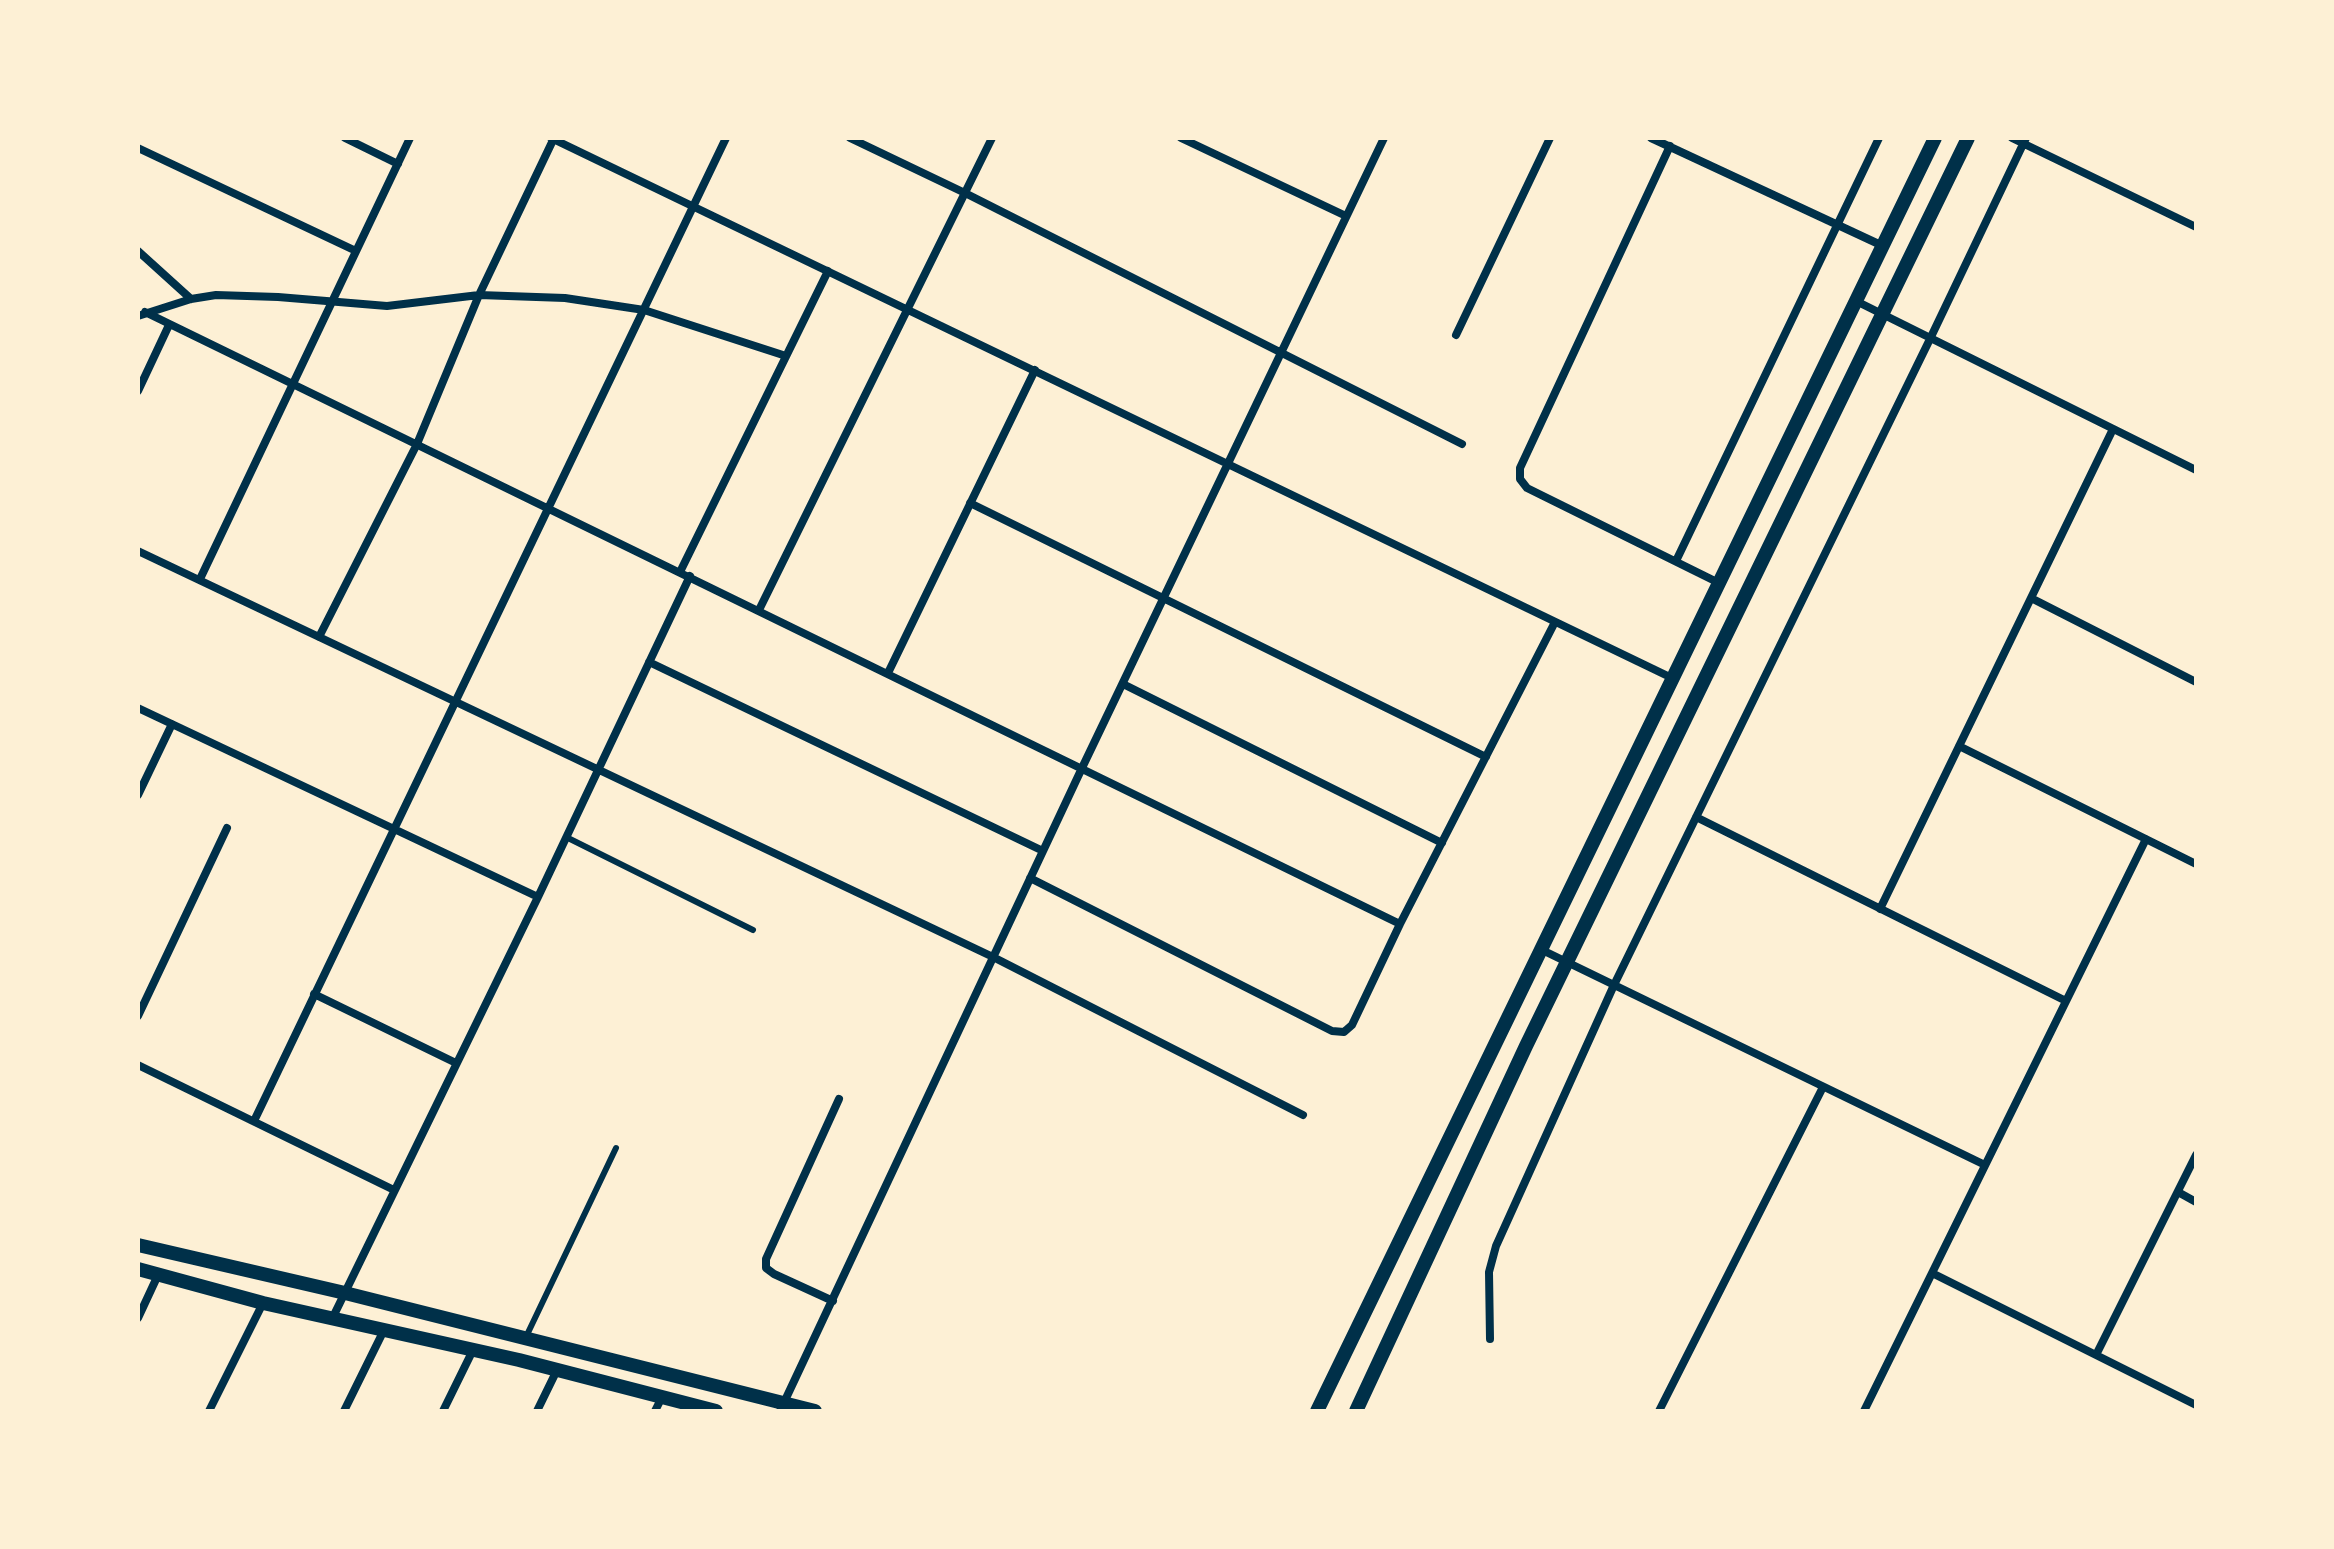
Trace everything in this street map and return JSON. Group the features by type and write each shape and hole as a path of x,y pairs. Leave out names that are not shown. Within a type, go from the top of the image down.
{"street":[{"path":"345,138 398,164"},
{"path":"200,579 410,138"},
{"path":"319,637 417,444 479,295 553,138 1672,678"},
{"path":"254,1121 726,138"},
{"path":"850,138 1462,444"},
{"path":"759,610 992,138"},
{"path":"1181,138 1346,216"},
{"path":"782,1407 1082,768 1384,138"},
{"path":"1456,335 1550,138"},
{"path":"1651,138 1883,246"},
{"path":"1676,561 1879,138"},
{"path":"1317,1411 1935,138"},
{"path":"1356,1411 1567,962 1968,138"},
{"path":"2012,138 2025,141 2196,227"},
{"path":"1490,1339 1489,1272 1496,1246 1614,985 2025,141"},
{"path":"1670,146 1520,468 1520,479 1527,488 1719,583"},
{"path":"138,148 356,251"},
{"path":"138,251 191,299"},
{"path":"680,572 828,271"},
{"path":"142,314 216,295 387,306 479,295 565,298 644,310 786,356"},
{"path":"1856,301 2196,470"},
{"path":"142,314 548,507 1400,924"},
{"path":"138,391 169,325"},
{"path":"888,673 1035,370"},
{"path":"1880,909 2113,429"},
{"path":"970,503 1486,757"},
{"path":"138,551 993,957 1303,1115"},
{"path":"333,1317 690,576"},
{"path":"2031,598 2196,682"},
{"path":"1030,878 1332,1031 1344,1032 1352,1025 1400,924 1555,622"},
{"path":"649,662 1043,851"},
{"path":"1123,684 1442,843"},
{"path":"138,708 538,897"},
{"path":"138,795 172,724"},
{"path":"1959,746 2196,864"},
{"path":"1696,817 2066,1001"},
{"path":"138,1016 227,828"},
{"path":"1864,1411 2146,839"},
{"path":"1540,949 1985,1165"},
{"path":"314,994 456,1063"},
{"path":"138,1065 394,1190"},
{"path":"1659,1411 1823,1087"},
{"path":"833,1301 774,1274 766,1268 766,1259 839,1099"},
{"path":"2096,1355 2196,1155"},
{"path":"2178,1192 2196,1202"},
{"path":"138,1245 345,1293 782,1407 815,1411"},
{"path":"138,1269 263,1303 557,1370 659,1404 716,1411"},
{"path":"1932,1273 2196,1405"},
{"path":"138,1318 158,1275"},
{"path":"209,1411 263,1303"},
{"path":"344,1411 384,1330"},
{"path":"443,1411 473,1350"},
{"path":"537,1411 557,1370"}],"lane":[{"path":"566,837 753,930"},
{"path":"525,1339 616,1148"}]}
